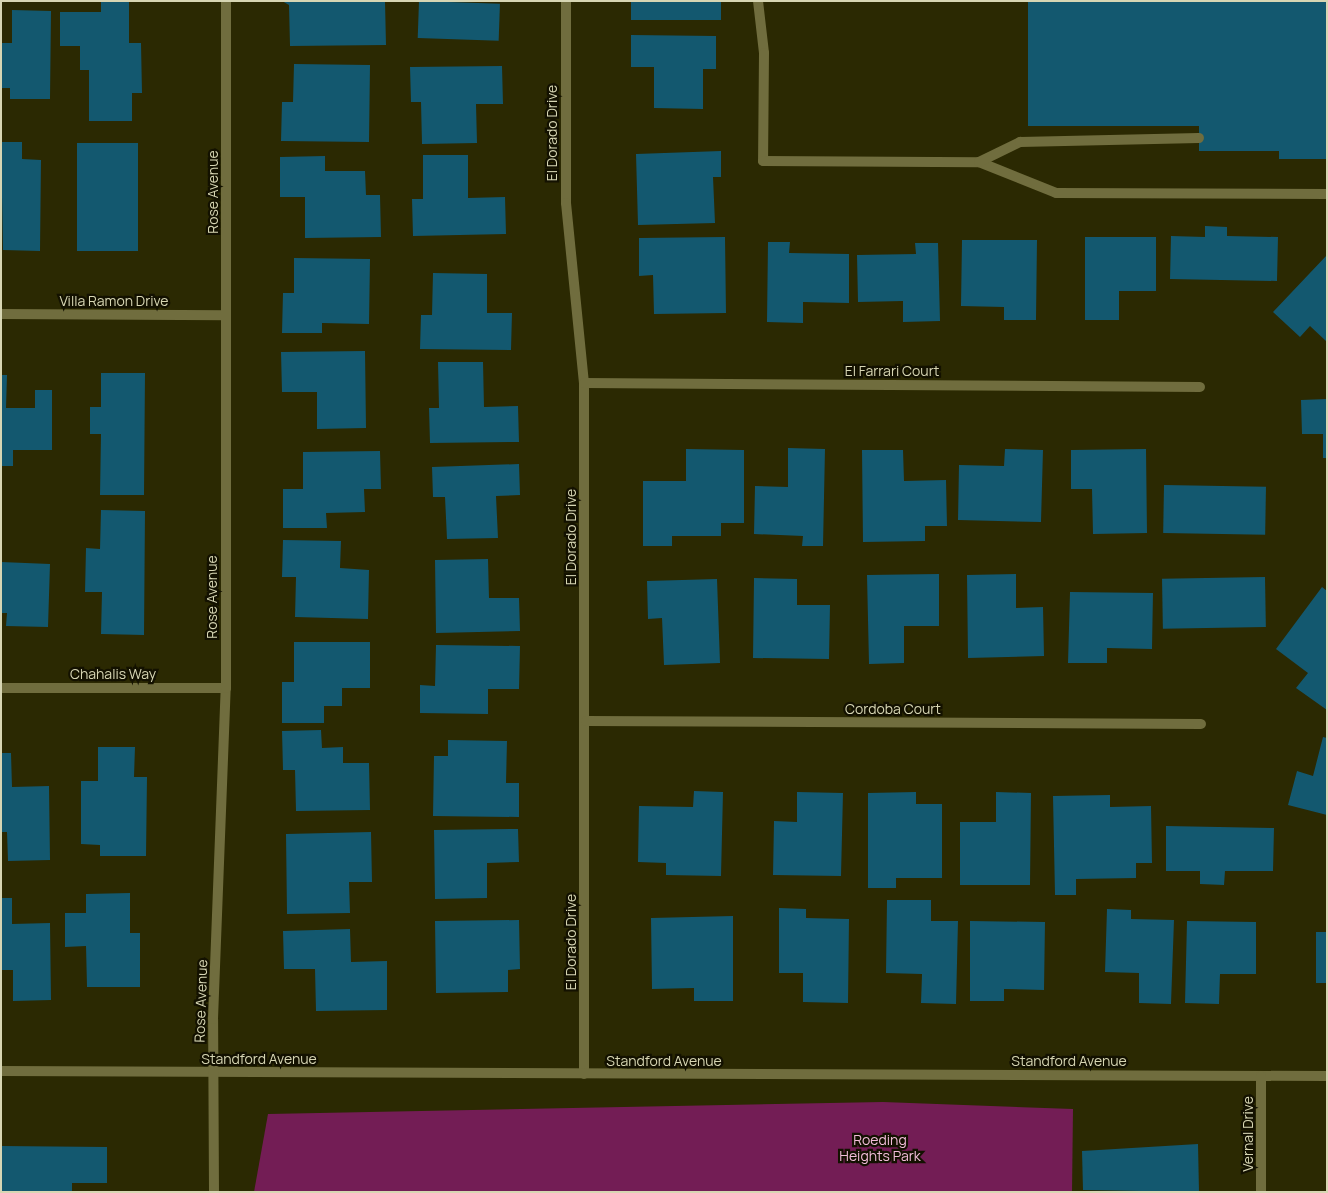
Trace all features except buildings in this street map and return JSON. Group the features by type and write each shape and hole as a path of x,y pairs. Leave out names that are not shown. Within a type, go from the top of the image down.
{"street":[{"name":"Rose Avenue","path":"214,1192 213,1073 226,688 226,1"},
{"name":"El Dorado Drive","path":"566,1 566,203 584,383 586,721 584,1074"},
{"path":"758,1 764,53 763,160 980,162 1056,193 1327,194"},
{"path":"980,162 1020,142 1199,138"},
{"name":"Villa Ramon Drive","path":"1,314 226,315"},
{"name":"El Farrari Court","path":"584,383 1200,387"},
{"name":"Chahalis Way","path":"1,688 226,688"},
{"name":"Cordoba Court","path":"586,721 1201,724"},
{"name":"Standford Avenue","path":"1,1071 1327,1076"},
{"name":"Vernal Drive","path":"1261,1076 1262,1192"}],"green space":[{"name":"Roeding Heights Park","path":"883,1102 1073,1109 1072,1192 254,1192 268,1114"}]}
